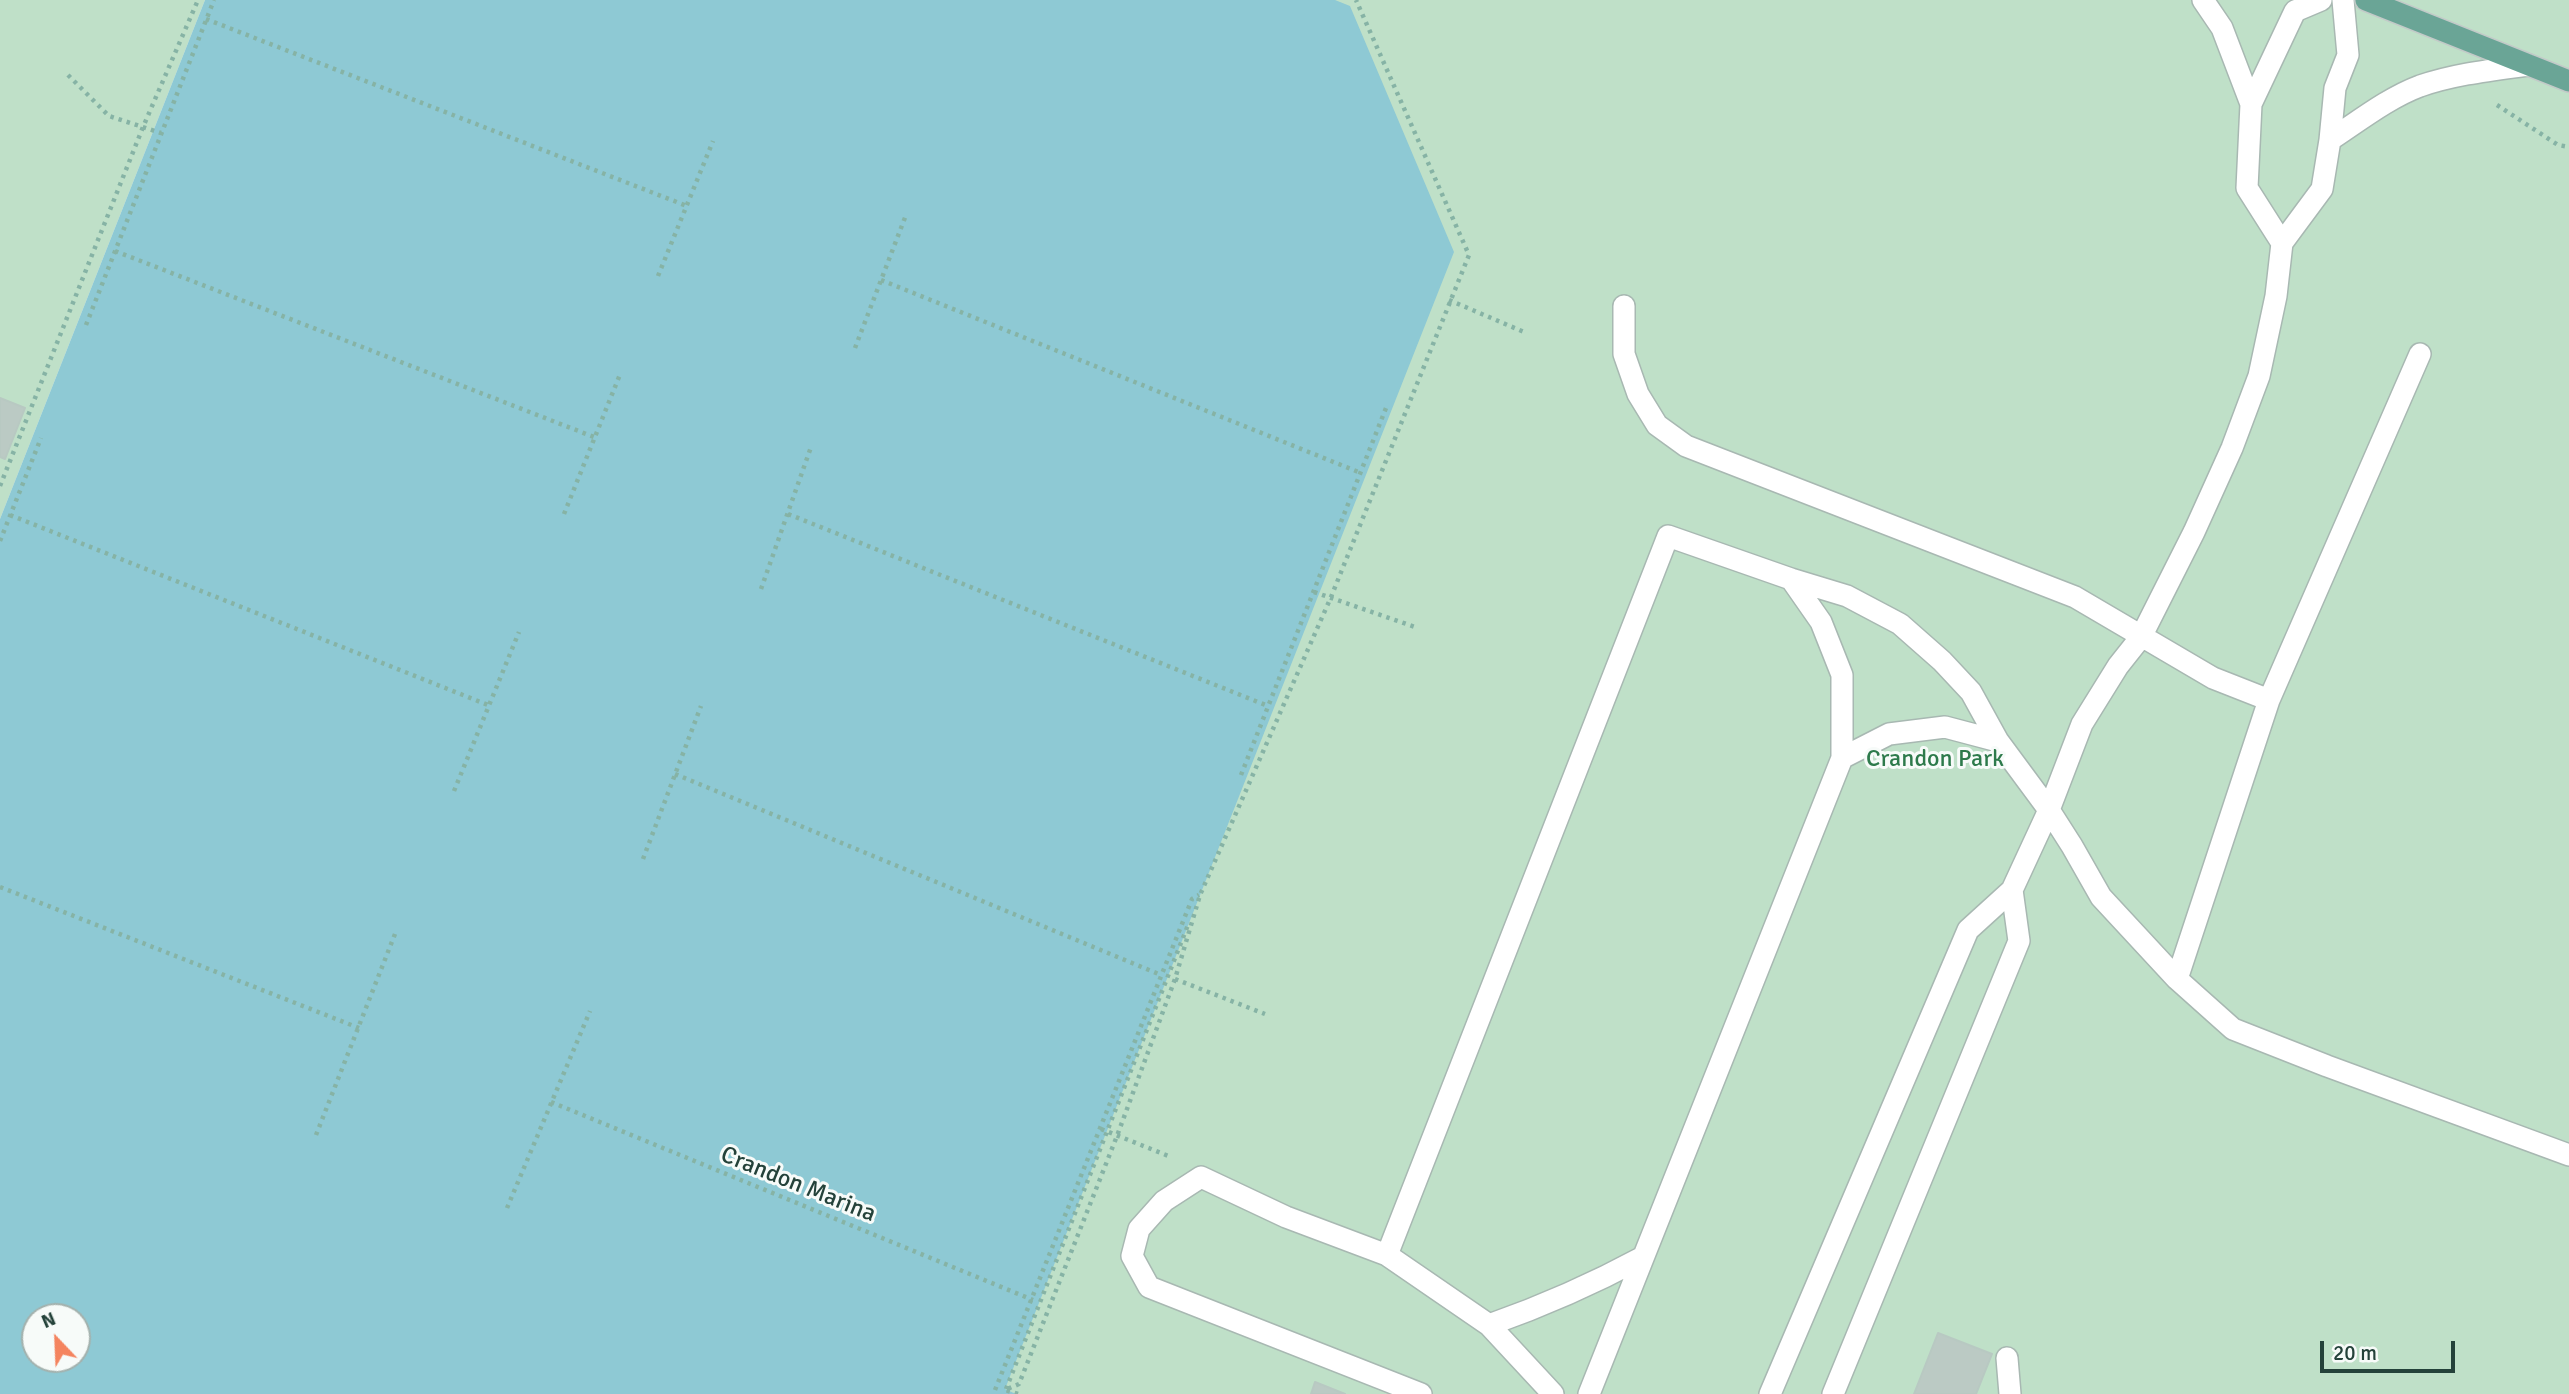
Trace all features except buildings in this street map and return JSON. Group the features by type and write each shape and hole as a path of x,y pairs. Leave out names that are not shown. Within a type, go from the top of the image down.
{"main road":[{"path":"2367,0 2569,81"}],"lane":[{"path":"2203,0 2222,29 2251,104"},
{"path":"2282,243 2247,188 2251,104 2295,11 2321,0"},
{"path":"1770,1394 1968,930 2012,890 2049,810 2081,724 2118,666 2141,637 2231,448 2259,376 2276,296 2282,243 2322,189 2335,88 2348,55 2343,0"},
{"path":"2330,140 2382,106 2419,87 2461,75 2528,65"},
{"path":"1624,306 1624,354 1638,394 1657,425 1686,446 2075,597 2213,678 2269,699"},
{"path":"2177,979 2269,699 2420,354"},
{"path":"1387,1255 1668,536 1847,596 1900,624 1942,661 1971,692 1998,741 2049,810 2101,897 2177,979 2233,1029 2569,1155"},
{"path":"1589,1394 1842,758 1842,675 1821,622 1791,579"},
{"path":"1842,758 1889,734 1945,727 1998,741"},
{"path":"1833,1394 2019,941 2012,890"},
{"path":"1421,1394 1149,1287 1132,1256 1139,1229 1164,1201 1201,1177 1286,1217 1387,1255 1489,1325 1553,1394"},
{"path":"1489,1325 1590,1285 1643,1257"},
{"path":"2007,1358 2010,1394"}],"path":[{"path":"0,486 143,127 198,0"},
{"path":"86,325 214,0"},
{"path":"1005,1390 1200,895 1331,597 1469,255 1356,0"},
{"path":"206,19 687,206"},
{"path":"68,75 109,116 161,133"},
{"path":"659,276 713,141"},
{"path":"855,348 905,215"},
{"path":"115,251 594,437"},
{"path":"881,280 1361,473"},
{"path":"1449,300 1524,332"},
{"path":"564,514 621,372"},
{"path":"1241,775 1386,408"},
{"path":"0,541 41,438"},
{"path":"761,589 811,447"},
{"path":"788,514 1268,706"},
{"path":"10,515 488,705"},
{"path":"1314,592 1419,628"},
{"path":"454,791 519,632"},
{"path":"643,859 701,706"},
{"path":"675,774 1161,975"},
{"path":"0,887 359,1028"},
{"path":"995,1390 1192,899 1200,895"},
{"path":"1005,1390 1019,1384 1117,1136 1175,979 1200,895"},
{"path":"316,1135 395,933"},
{"path":"1175,979 1265,1014"},
{"path":"507,1208 590,1011"},
{"name":"Crandon Marina","path":"551,1102 1033,1300"},
{"path":"1101,1129 1179,1161 1201,1177"},
{"path":"1005,1390 1018,1394"}],"green space":[{"path":"0,0 205,0 0,519"},
{"name":"Crandon Park","path":"1331,0 2569,0 2569,1394 1016,1394 1004,1390"}],"water":[{"path":"205,0 1335,0 1350,6 1454,252 1005,1389 1016,1394 0,1394 0,519"}]}
